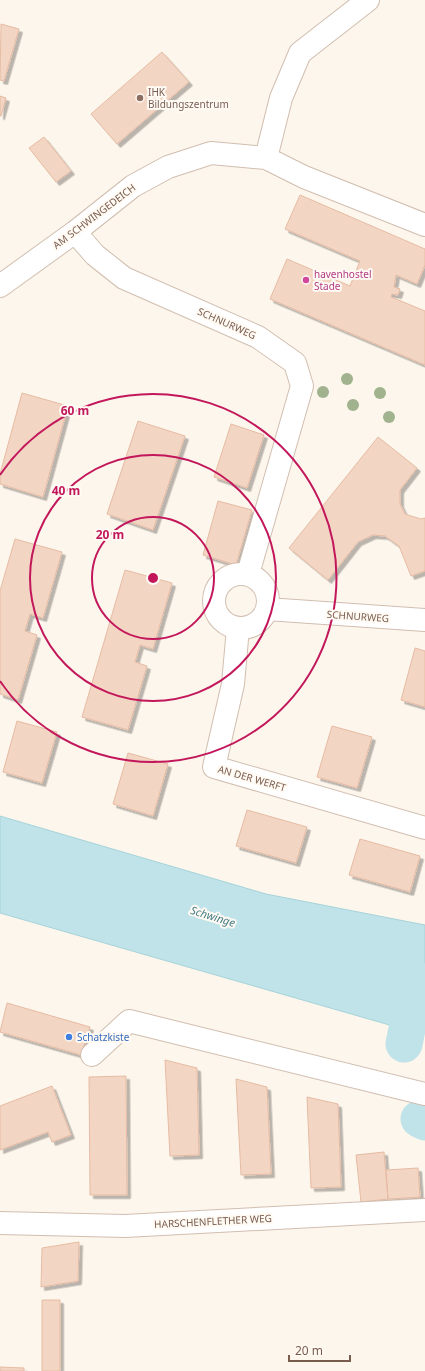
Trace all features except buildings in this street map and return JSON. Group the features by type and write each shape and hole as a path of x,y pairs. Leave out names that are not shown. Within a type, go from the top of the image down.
{"street":[{"path":"266,158 281,98 300,53 368,0"},
{"name":"AM SCHWINGEDEICH","path":"0,286 75,232 133,186 168,167 211,153 266,158 304,176 425,225"},
{"name":"SCHNURWEG","path":"75,232 95,255 124,278 258,337 296,363 302,386 248,574"},
{"path":"241,573 248,574 256,578 265,588 268,601 267,610 263,618 256,624 247,628 238,628 226,624 217,615 214,598 216,590 226,578 241,573"},
{"name":"SCHNURWEG","path":"267,610 425,620"},
{"name":"AN DER WERFT","path":"238,628 233,684 214,767 425,828"},
{"path":"92,1056 129,1021 425,1094"},
{"name":"HARSCHENFLETHER WEG","path":"0,1223 125,1226 425,1210"}],"water":[{"name":"Schwinge","path":"0,816 266,894 425,925 425,1033 393,1026 0,913"}],"waterway":[{"path":"404,1044 417,980"},
{"path":"419,1119 425,1122"}],"place":[{"name":"IHK Bildungszentrum","path":"140,98"},
{"name":"havenhostel Stade","path":"306,280"},
{"name":"Schatzkiste","path":"69,1037"}]}
